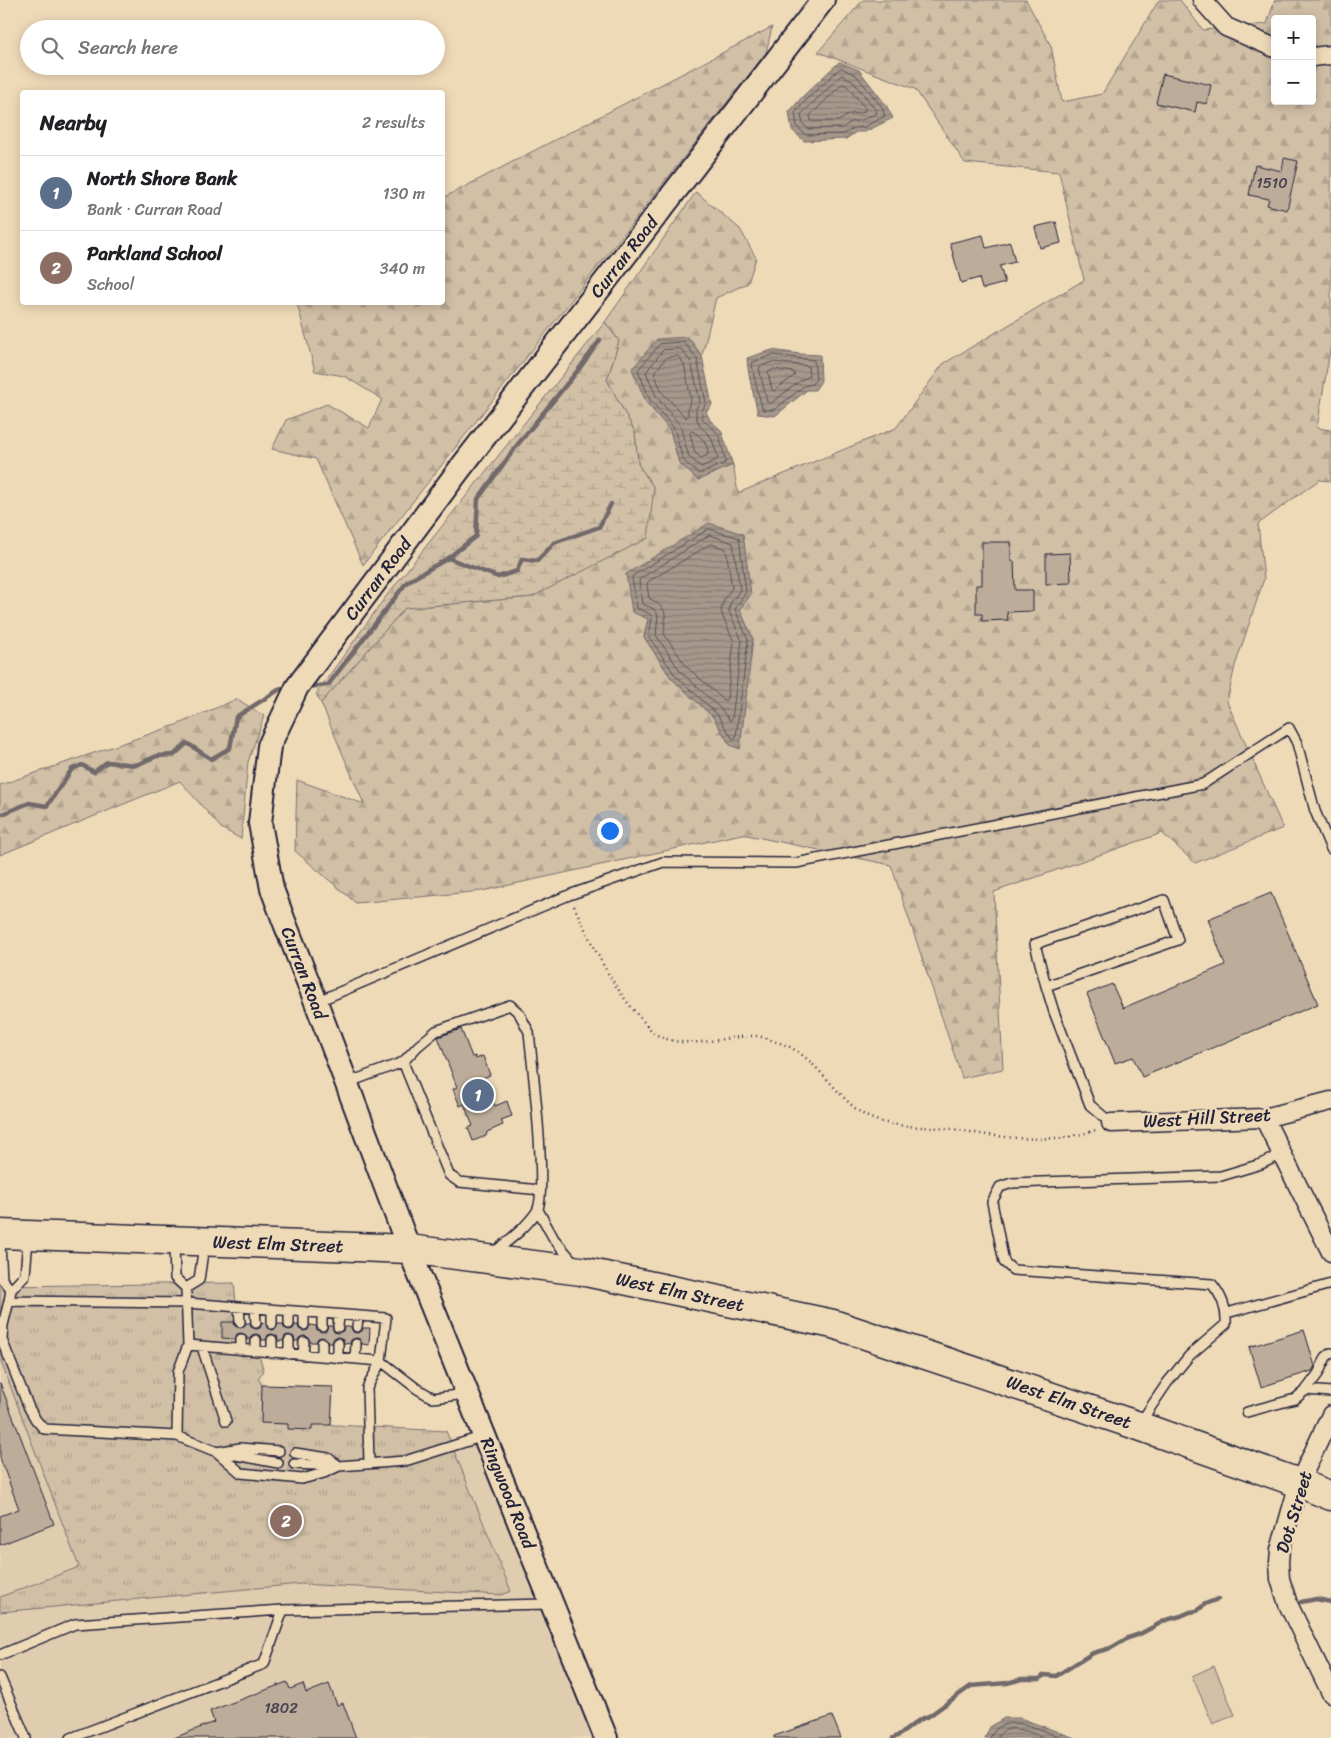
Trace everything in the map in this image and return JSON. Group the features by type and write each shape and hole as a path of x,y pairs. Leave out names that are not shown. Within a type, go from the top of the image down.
{"main road":[{"name":"West Elm Street","path":"0,1234 409,1249 581,1271 833,1324 1139,1426 1331,1496"}],"street":[{"name":"Curran Road","path":"409,1249 272,889 260,823 270,746 298,686 465,462 823,0"},
{"path":"1202,0 1226,27 1271,46"},
{"path":"1316,57 1331,55"},
{"name":"West Hill Street","path":"1112,1123 1264,1118 1331,1101"},
{"path":"1264,1118 1331,1252"},
{"name":"Ringwood Road","path":"409,1249 606,1738"},
{"name":"Dot Street","path":"1331,1415 1299,1483 1280,1550 1279,1562 1280,1579 1288,1604 1331,1693"}],"lane":[{"path":"316,1002 569,895 663,862 796,863 1203,784 1289,728 1297,743 1315,810 1331,849"},
{"path":"1046,986 1178,940 1164,900 1035,944 1046,986 1054,1012 1090,1105 1112,1123"},
{"path":"346,1083 403,1062 436,1031 510,1005 519,1013 530,1032 541,1177 538,1210 554,1239 581,1271"},
{"path":"403,1062 449,1175 459,1182 540,1190"},
{"path":"1139,1426 1167,1383 1189,1356 1226,1324 1227,1313 1218,1291 1212,1284 1013,1270 1004,1262 992,1202 1000,1187 1012,1183 1221,1176 1261,1164 1282,1154"},
{"path":"486,1258 515,1236 538,1210"},
{"path":"28,1234 25,1275 11,1290 3,1325 2,1340 29,1408 44,1429 177,1436 217,1452 278,1463"},
{"path":"174,1239 175,1278 186,1288 188,1345 178,1372 177,1436"},
{"path":"186,1288 199,1280 204,1241"},
{"path":"0,1244 2,1279 11,1290"},
{"path":"1227,1313 1331,1284"},
{"path":"9,1301 187,1303 386,1318 381,1361 367,1388 369,1463"},
{"path":"239,1307 240,1322"},
{"path":"256,1308 256,1323"},
{"path":"272,1310 272,1324"},
{"path":"289,1311 289,1324"},
{"path":"304,1312 304,1325"},
{"path":"322,1313 322,1326"},
{"path":"338,1327 339,1315"},
{"path":"357,1328 358,1316"},
{"path":"241,1339 241,1350"},
{"path":"256,1340 256,1351"},
{"path":"272,1340 272,1353"},
{"path":"289,1341 289,1354"},
{"path":"303,1355 304,1342"},
{"path":"322,1342 322,1356"},
{"path":"338,1343 338,1358"},
{"path":"355,1359 356,1344"},
{"path":"188,1345 381,1361 416,1388 433,1398 468,1394"},
{"path":"202,1347 226,1421"},
{"path":"1247,1412 1295,1399 1306,1390 1331,1353"},
{"path":"1306,1390 1331,1392"},
{"path":"294,1464 339,1466 406,1461 485,1436"},
{"path":"217,1452 240,1448 279,1452"},
{"path":"217,1452 241,1473 302,1479 324,1473 339,1466"},
{"path":"295,1453 328,1458 339,1466"},
{"path":"0,1655 75,1624 283,1610 553,1604"},
{"path":"71,1738 264,1664 283,1610"},
{"path":"0,1677 26,1738"}],"path":[{"path":"569,895 604,967 633,1011 656,1035 680,1042 756,1036 789,1046 813,1065 847,1101 862,1113 886,1123 1026,1138 1084,1134 1112,1123"}],"shaded area":[{"path":"221,1296 284,1425 474,1439 593,1738 0,1738 0,1297"}],"green space":[{"path":"863,0 1026,0 1051,46 1062,102 1102,94 1159,0 1180,0 1203,30 1267,24 1275,0 1331,0 1331,344 1317,428 1331,430 1331,481 1319,480 1258,524 1264,579 1235,666 1227,702 1283,828 1195,863 1162,833 994,892 1003,1069 962,1078 891,865 742,834 482,891 356,903 295,851 297,780 364,804 321,703 405,608 532,597 654,488 638,464 635,432 607,380 619,341 605,322 696,192 740,229 756,258 748,283 716,298 702,356 688,337 646,402 670,430 679,463 698,480 733,465 738,493 896,428 943,364 1084,280 1059,172 965,163 915,89 818,52","holes":["740,610 753,639 730,745 713,717 671,678 644,637 648,619"]},
{"path":"772,27 766,53 363,565 316,459 272,449 286,420 327,404 369,428 382,399 344,376 315,371 298,305 445,305 445,197"},
{"path":"605,322 619,341 607,380 635,432 638,464 654,488 648,538 532,597 405,608 321,703 316,694 384,599"},
{"path":"237,699 264,716 248,762 241,839 221,828 180,781 0,855 0,785 176,725"},
{"path":"234,1283 238,1323 253,1336 264,1371 258,1378 280,1422 446,1431 511,1591 502,1595 300,1584 0,1612 0,1597 79,1567 0,1359 0,1286"},
{"path":"1214,1666 1235,1715 1213,1724 1192,1676"}],"water":[{"path":"839,62 859,70 886,105 893,118 865,132 856,132 846,139 804,141 792,130 789,112"},
{"path":"688,337 702,356 712,405 706,412 710,420 721,430 733,465 698,480 679,463 670,430 646,402 632,369 657,339"},
{"path":"772,350 820,355 821,381 815,390 807,390 775,416 758,414 747,358"},
{"path":"709,523 743,534 751,594 740,610 753,639 740,749 730,745 713,717 671,678 644,637 648,619 632,612 626,574"},
{"path":"1004,1718 1020,1718 1075,1738 985,1738 990,1727"}],"building":[{"path":"1163,74 1211,85 1207,104 1197,102 1195,112 1156,103"},
{"path":"1284,158 1298,161 1287,210 1267,205 1269,199 1249,195 1255,165 1282,171"},
{"path":"1056,222 1061,243 1040,248 1035,227"},
{"path":"983,235 986,248 1010,242 1015,262 1000,266 1005,283 982,289 979,278 961,283 950,243"},
{"path":"982,542 1011,542 1011,561 1014,561 1015,590 1033,590 1033,611 1007,612 1008,620 982,621 982,614 976,614 976,585 982,585"},
{"path":"1070,553 1071,583 1046,584 1046,554"},
{"path":"1271,893 1318,1004 1142,1077 1133,1057 1115,1063 1087,994 1112,984 1123,1008 1225,965 1208,919"},
{"path":"461,1029 472,1057 475,1056 476,1059 483,1056 490,1075 483,1078 495,1106 507,1101 512,1116 501,1120 503,1125 487,1132 486,1136 473,1141 468,1128 473,1126 464,1104 460,1106 453,1089 457,1087 438,1037"},
{"path":"222,1322 234,1322 235,1326 240,1328 244,1327 246,1323 250,1323 251,1327 256,1329 260,1328 262,1323 272,1330 276,1329 278,1324 283,1324 284,1328 289,1330 298,1325 299,1329 304,1331 308,1330 310,1325 316,1326 317,1330 322,1332 326,1331 328,1326 332,1326 334,1332 338,1333 343,1331 344,1327 351,1327 353,1332 357,1333 362,1331 363,1328 370,1328 369,1345 362,1344 360,1339 356,1338 351,1340 350,1344 344,1343 343,1339 338,1337 334,1338 332,1343 328,1343 327,1339 322,1337 318,1338 316,1342 310,1342 308,1337 304,1336 295,1341 294,1337 289,1335 285,1336 283,1341 278,1341 277,1336 272,1334 268,1335 266,1340 262,1340 261,1336 256,1334 247,1339 246,1335 241,1333 237,1334 235,1339 222,1338"},
{"path":"1304,1330 1315,1366 1312,1371 1261,1387 1249,1347"},
{"path":"0,1383 54,1524 0,1545 0,1516 19,1509 0,1458"},
{"path":"262,1385 333,1387 331,1425 312,1425 312,1430 288,1429 288,1424 261,1423"},
{"path":"287,1682 290,1689 303,1684 306,1693 329,1684 337,1705 343,1703 356,1738 174,1738 214,1722 210,1711"},
{"path":"832,1716 841,1738 774,1738 774,1736"}],"waterway":[{"path":"448,558 476,536 478,499 518,444 600,340"},
{"path":"307,687 328,685 407,582 448,558 498,577 517,571 522,559 537,561 554,543 599,527 611,504"},
{"path":"0,815 29,803 47,806 72,769 82,765 94,772 107,762 136,765 157,756 174,755 187,743 211,759 230,748 236,717 280,689 289,688"},
{"path":"893,1738 919,1720 929,1716 971,1686 1007,1683 1022,1679 1040,1679 1044,1675 1056,1676 1093,1653 1111,1648 1166,1620 1197,1611 1205,1604 1218,1599"},
{"path":"1301,1602 1316,1599 1331,1602"}],"place":[{"name":"North Shore Bank","path":"478,1095"},
{"name":"Parkland School","path":"286,1521"}]}
